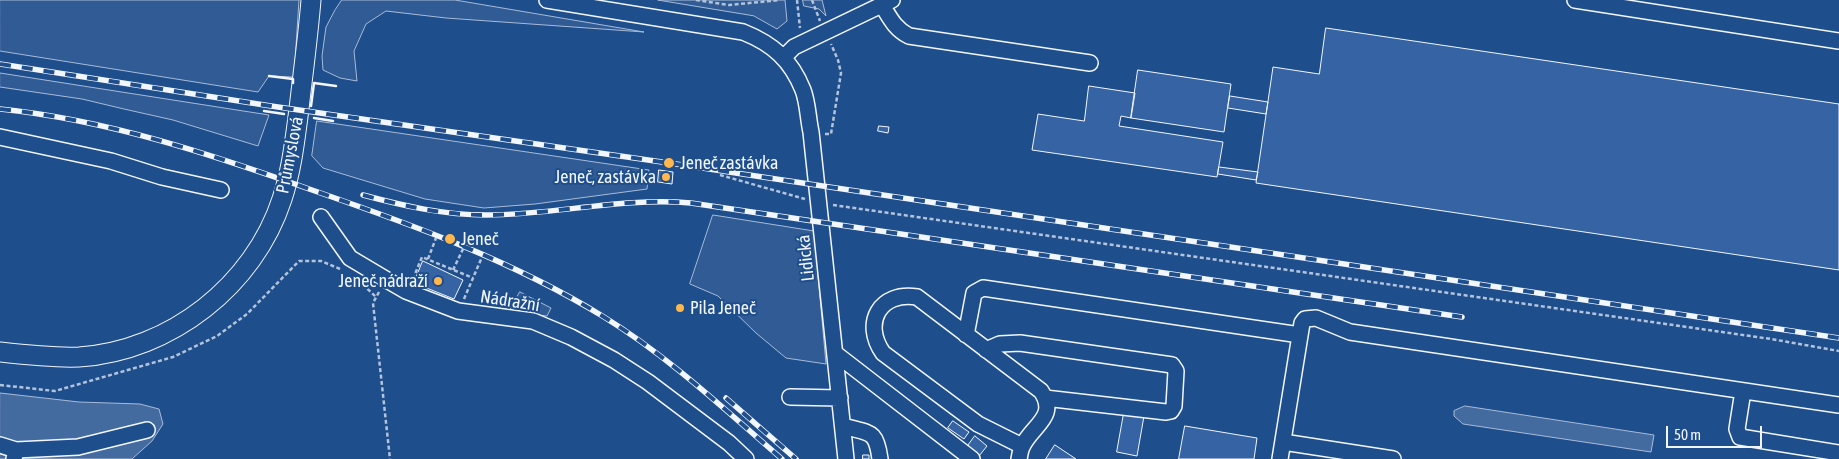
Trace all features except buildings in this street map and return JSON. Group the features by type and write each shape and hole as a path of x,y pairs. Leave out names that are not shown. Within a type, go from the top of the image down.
{"main road":[{"name":"Průmyslová","path":"0,352 79,357 127,348 171,331 192,318 228,288 255,255 262,243 275,217 288,179 306,55 310,0"}],"street":[{"path":"547,0 743,32 765,42 784,57 794,47 887,2 894,24 900,32 909,36 1090,63"},
{"path":"1575,0 1839,40"},
{"name":"Lidická","path":"784,57 803,91 811,132 846,459"},
{"path":"0,137 221,190"},
{"name":"Nádražní","path":"321,216 350,258 387,280 408,291 458,311 532,314 630,369 676,401 746,459"},
{"path":"966,335 974,293 983,288 1300,336"},
{"path":"906,296 917,297 966,335 1040,391 1045,398 1048,406 1046,414 1020,453 978,424 884,353 877,344 874,322 879,309 890,300 906,296"},
{"path":"1280,459 1302,323 1305,319 1316,318 1350,332 1839,405"},
{"path":"986,350 1000,344 1020,343 1172,365 1176,370 1174,406 1170,411 1166,412 1045,398"},
{"path":"836,354 972,459"},
{"path":"1743,391 1737,429 1740,438 1839,453"},
{"path":"790,397 840,398"},
{"path":"843,426 872,435 878,444 880,459"},
{"path":"0,445 15,454 78,447 147,430"},
{"path":"1283,442 1393,459"}],"path":[{"path":"696,0 729,5 780,0"},
{"path":"811,132 831,134 841,74 838,60 824,32 812,0"},
{"path":"720,175 819,203 1752,336 1839,351"},
{"path":"428,259 436,238"},
{"path":"453,270 463,249"},
{"path":"408,291 422,257 473,278"},
{"path":"458,311 482,257"},
{"path":"387,280 374,303 390,459"}],"shaded area":[{"path":"0,0 299,0 294,77 269,76 258,92 0,51"},
{"path":"342,0 455,0 644,32 446,18 386,11 366,24 354,51 357,81 340,78 323,70 322,56 326,27"},
{"path":"658,0 785,0 787,21 777,29 754,16"},
{"path":"803,0 822,0 826,16 819,9 804,6"},
{"path":"0,73 269,115 258,146 173,120 82,99 0,87"},
{"path":"317,121 649,170 647,189 535,204 484,208 425,199 323,168 312,156"},
{"path":"713,215 814,231 826,364 786,358 756,333 718,296 690,284"},
{"path":"520,292 551,308 547,316 509,312"},
{"path":"0,393 79,402 140,404 159,409 163,424 152,441 132,459 0,459"},
{"path":"1465,406 1654,435 1651,452 1463,424 1454,416 1454,411"}],"railway":[{"path":"0,64 271,106 669,163 1839,338"},
{"path":"0,109 80,121 197,151 387,217 498,261 534,278 604,317 651,349 696,384 782,459"},
{"path":"363,195 424,209 470,215 512,214 640,202 691,203 1462,317"},
{"path":"726,398 796,459"}],"wall":[{"path":"269,76 293,79 293,83"},
{"path":"311,106 314,83 336,86"},
{"path":"264,111 284,114"},
{"path":"314,118 333,121"}],"place":[{"name":"Jeneč zastávka","path":"669,163"},
{"name":"Jeneč, zastávka","path":"666,177"},
{"name":"Jeneč","path":"450,239"},
{"name":"Jeneč nádraží","path":"438,281"},
{"name":"Pila Jeneč","path":"680,308"}]}
